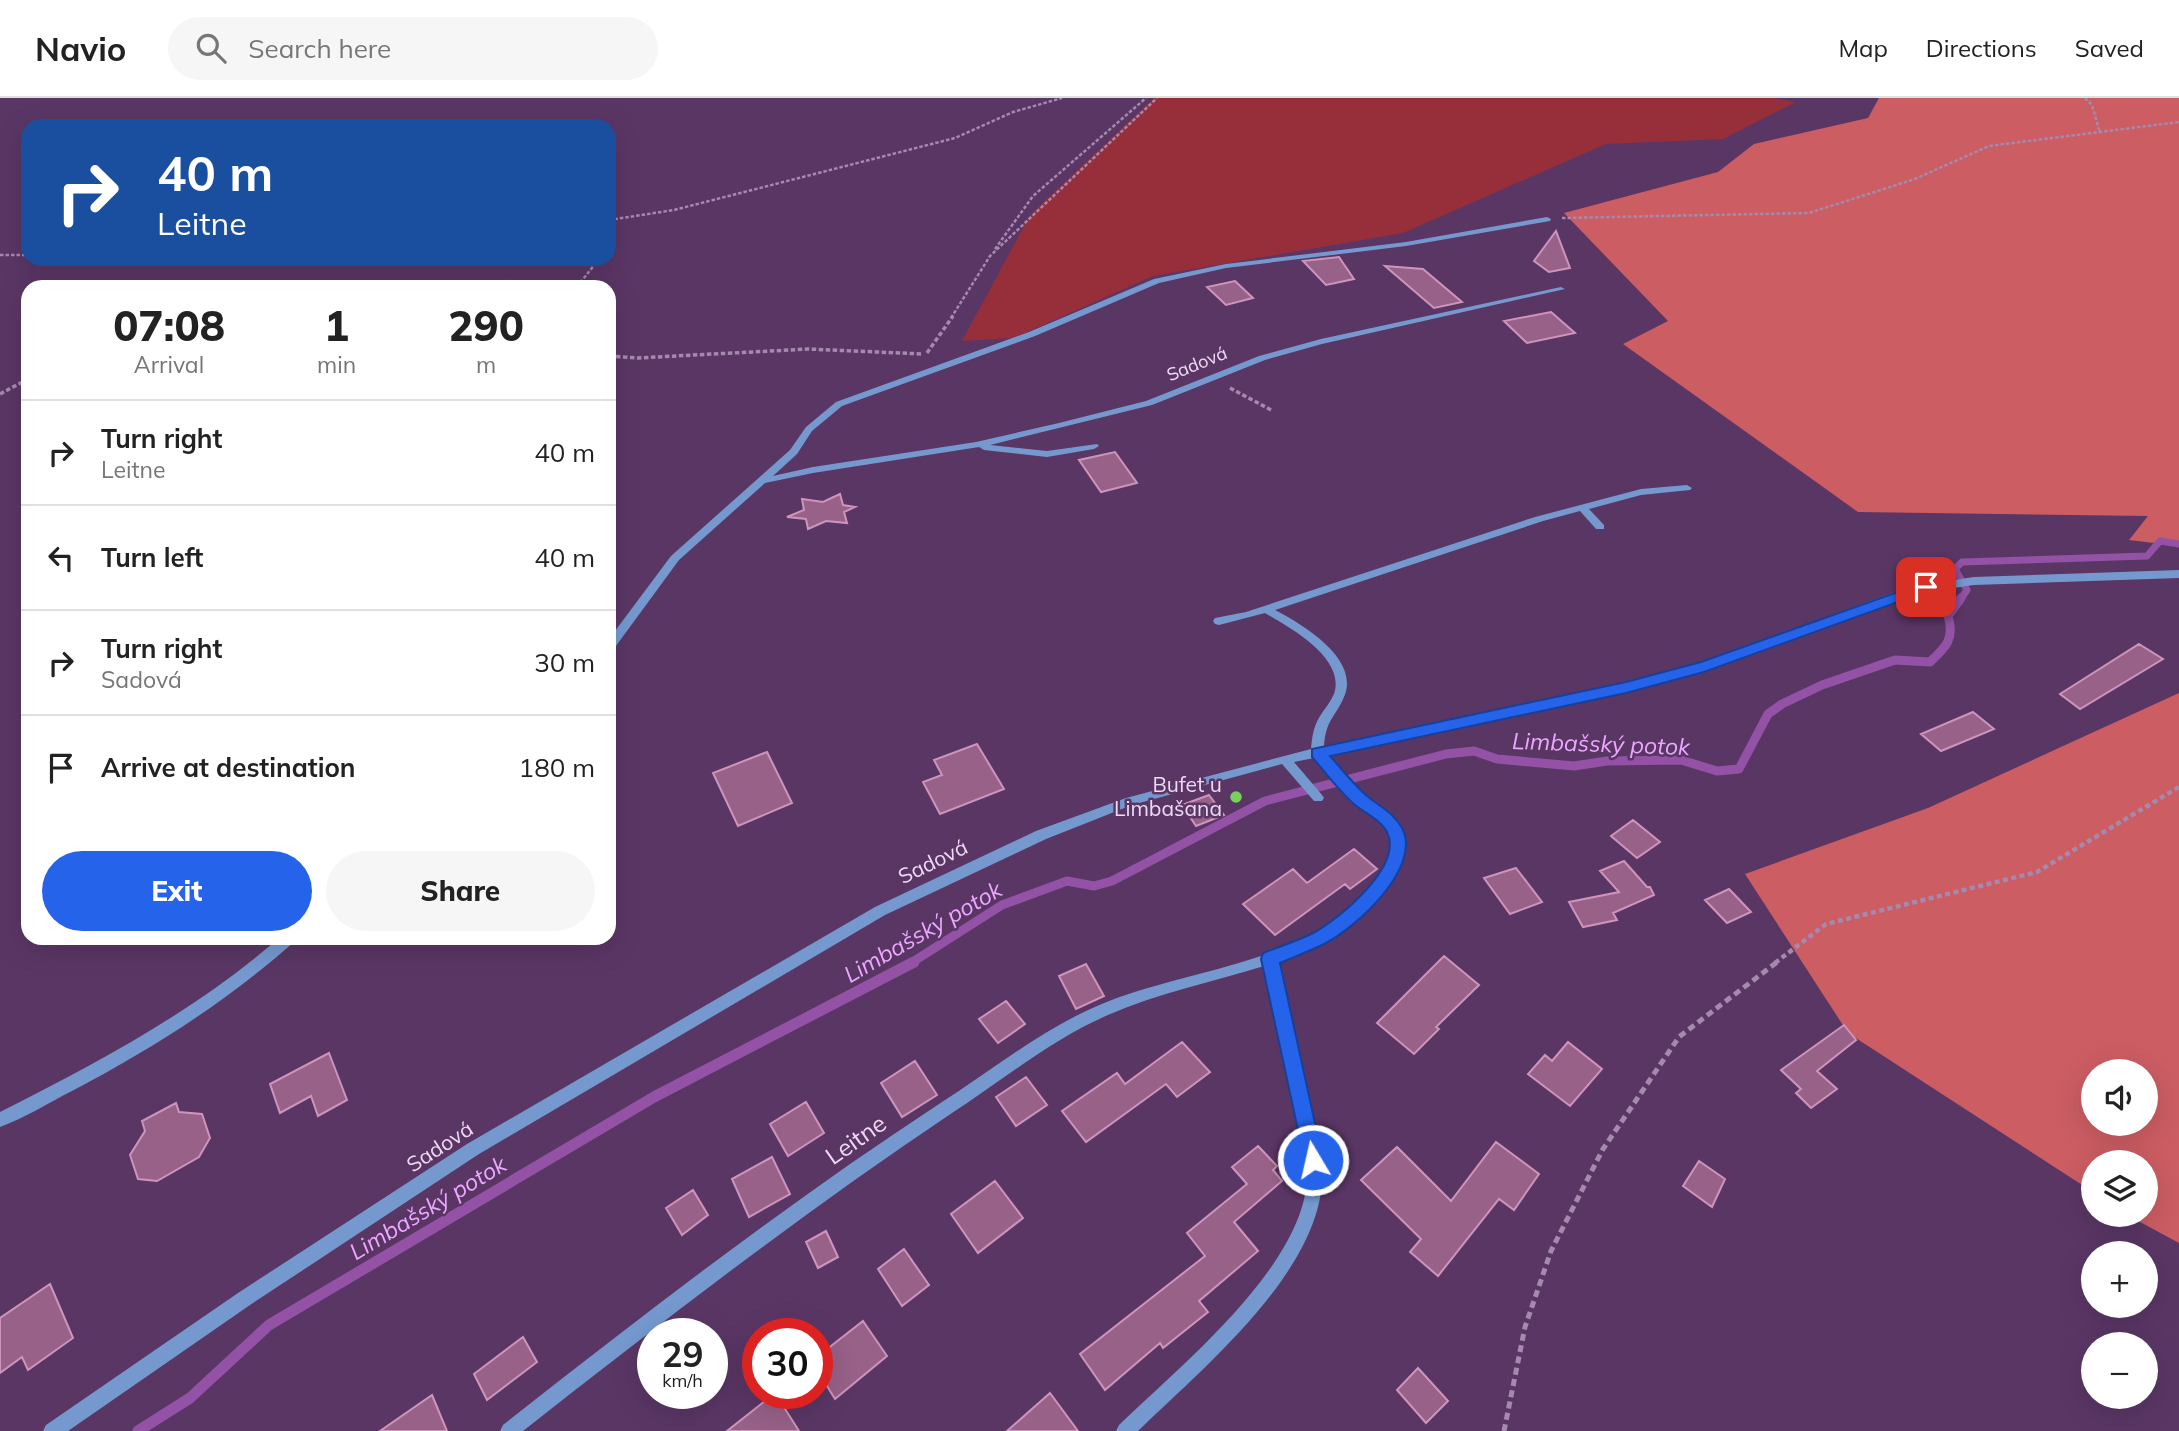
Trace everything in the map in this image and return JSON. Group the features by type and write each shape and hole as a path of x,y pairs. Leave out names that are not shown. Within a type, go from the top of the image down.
{"street":[{"path":"616,638 675,558 794,452 809,429 824,413 857,396 925,374 1157,281 1226,266 1406,244 1548,219"},
{"name":"Sadová","path":"762,481 814,470 976,446 1149,403 1262,358 1321,342 1562,289"},
{"path":"976,446 1047,454 1094,446"},
{"path":"1219,621 1266,609 1582,508 1641,492 1687,488"},
{"path":"1582,508 1600,527"},
{"name":"Sadová","path":"51,1431 244,1299 473,1150 880,911 970,867 1117,806 1284,759 1626,687 1704,666 1909,591 1943,583 2179,573"},
{"path":"1266,609 1307,634 1326,651 1340,673 1340,692 1321,725 1317,753"},
{"name":"Leitne","path":"509,1431 673,1303 878,1152 1065,1032 1101,1011 1146,993 1270,959 1320,938 1370,899 1395,862 1399,848 1396,831 1347,786 1317,753"},
{"path":"1284,759 1312,791"},
{"path":"0,1120 157,1039 216,1000 281,945"},
{"path":"1125,1431 1231,1325 1282,1268 1301,1235 1310,1210 1314,1186 1308,1126 1270,959"}],"path":[{"path":"616,219 674,210 955,138 1013,112 1062,98"},
{"path":"925,374 923,361 927,354 974,285 990,256 1033,196 1146,98"},
{"path":"990,256 1157,98"},
{"path":"2085,98 2092,105 2100,133"},
{"path":"1548,219 1809,213 1915,179 1989,146 2179,122"},
{"path":"0,255 21,255"},
{"path":"582,280 594,266"},
{"path":"616,356 638,358 808,349 927,354"},
{"path":"1205,381 1227,387 1273,411"},
{"path":"0,394 21,383"},
{"path":"1504,1431 1525,1327 1551,1251 1603,1149 1679,1037 1826,924 2037,872 2179,787"}],"shaded area":[{"path":"1154,98 1773,98 1796,102 1723,139 1606,144 1403,233 1153,276 1014,338 962,341 1030,215"},
{"path":"1879,98 2179,98 2179,546 2129,540 2148,516 1858,512 1623,344 1668,321 1564,213 1718,172 1754,144 1868,118"},
{"path":"2179,693 2179,1243 2149,1227 2158,1227 2158,1150 2081,1150 2081,1184 1848,1033 1745,874 1928,808"}],"building":[{"path":"1556,231 1570,268 1549,272 1534,261"},
{"path":"1339,257 1354,279 1326,285 1303,261"},
{"path":"1385,266 1423,269 1462,302 1434,308"},
{"path":"1235,281 1253,298 1226,305 1207,287"},
{"path":"1551,312 1575,333 1527,343 1504,321"},
{"path":"1115,452 1137,483 1101,492 1079,460"},
{"path":"840,494 843,505 855,507 844,512 847,523 826,521 808,529 806,519 787,517 804,510 802,499 823,502"},
{"path":"2139,644 2163,659 2080,709 2060,694"},
{"path":"1973,712 1994,729 1941,751 1921,734"},
{"path":"977,744 1004,789 940,814 923,782 942,775 934,760"},
{"path":"767,752 792,803 738,826 713,773"},
{"path":"1209,795 1224,815 1196,826 1182,805"},
{"path":"1633,820 1660,842 1637,858 1611,836"},
{"path":"1354,849 1377,869 1350,889 1345,884 1275,935 1243,904 1293,869 1307,883"},
{"path":"1624,861 1647,887 1650,887 1654,895 1613,913 1617,920 1583,927 1569,902 1619,892 1600,871"},
{"path":"1516,868 1542,902 1510,914 1484,878"},
{"path":"1729,889 1751,912 1727,923 1705,900"},
{"path":"1444,956 1479,985 1436,1027 1439,1029 1414,1054 1377,1023"},
{"path":"1086,964 1104,996 1076,1009 1059,976"},
{"path":"1006,1001 1025,1024 998,1043 979,1019"},
{"path":"1844,1025 1856,1040 1817,1071 1837,1089 1811,1108 1796,1093 1801,1089 1781,1070"},
{"path":"1182,1042 1210,1072 1177,1097 1166,1084 1086,1142 1062,1111 1117,1073 1125,1084"},
{"path":"1568,1042 1602,1069 1570,1106 1528,1074 1545,1055 1552,1061"},
{"path":"329,1053 347,1100 318,1116 311,1096 280,1113 270,1084"},
{"path":"915,1061 937,1095 902,1117 881,1083"},
{"path":"1026,1077 1047,1105 1016,1126 996,1097"},
{"path":"806,1102 824,1133 788,1156 770,1124"},
{"path":"176,1103 179,1112 202,1114 210,1138 199,1157 157,1181 138,1179 130,1155 145,1131 142,1121"},
{"path":"1496,1142 1539,1174 1514,1210 1499,1199 1438,1276 1410,1252 1421,1239 1361,1180 1397,1147 1451,1201"},
{"path":"1258,1146 1277,1166 1273,1170 1282,1181 1234,1222 1258,1251 1199,1301 1208,1312 1163,1348 1160,1343 1105,1390 1080,1354 1205,1256 1187,1233 1247,1184 1232,1167"},
{"path":"772,1157 790,1194 749,1217 732,1179"},
{"path":"1699,1161 1725,1179 1712,1207 1683,1186"},
{"path":"995,1181 1023,1218 978,1253 951,1214"},
{"path":"693,1190 708,1215 682,1235 666,1208"},
{"path":"826,1231 838,1257 818,1268 806,1242"},
{"path":"904,1249 929,1285 902,1306 878,1269"},
{"path":"50,1284 73,1338 28,1370 22,1357 0,1373 0,1318"},
{"path":"863,1321 887,1356 835,1399 833,1344"},
{"path":"523,1337 537,1362 487,1400 474,1374"},
{"path":"1418,1368 1448,1401 1426,1423 1397,1390"},
{"path":"1050,1393 1078,1431 1007,1431"},
{"path":"432,1395 447,1431 380,1431"},
{"path":"755,1409 785,1409 799,1431 727,1431"}],"waterway":[{"name":"Limbašský potok","path":"1960,600 1967,590 1955,569 1962,562 2147,556 2160,541 2179,544"},
{"name":"Limbašský potok","path":"911,963 1002,905 1067,881 1094,886 1112,881 1265,801 1446,754 1474,751 1497,759 1574,766 1607,761 1681,760 1717,771 1739,769 1768,714 1782,704 1822,685 1895,660 1930,662 1948,642 1948,616 1961,598"},
{"name":"Limbašský potok","path":"138,1431 190,1398 269,1325 654,1097 914,962"}],"place":[{"name":"Bufet u Limbašana","path":"1236,797"}],"route":[{"path":"1313,1160 1308,1126 1270,959 1320,938 1370,899 1395,862 1399,848 1396,831 1387,820 1359,799 1317,753 1626,687 1704,666 1926,587"}]}
